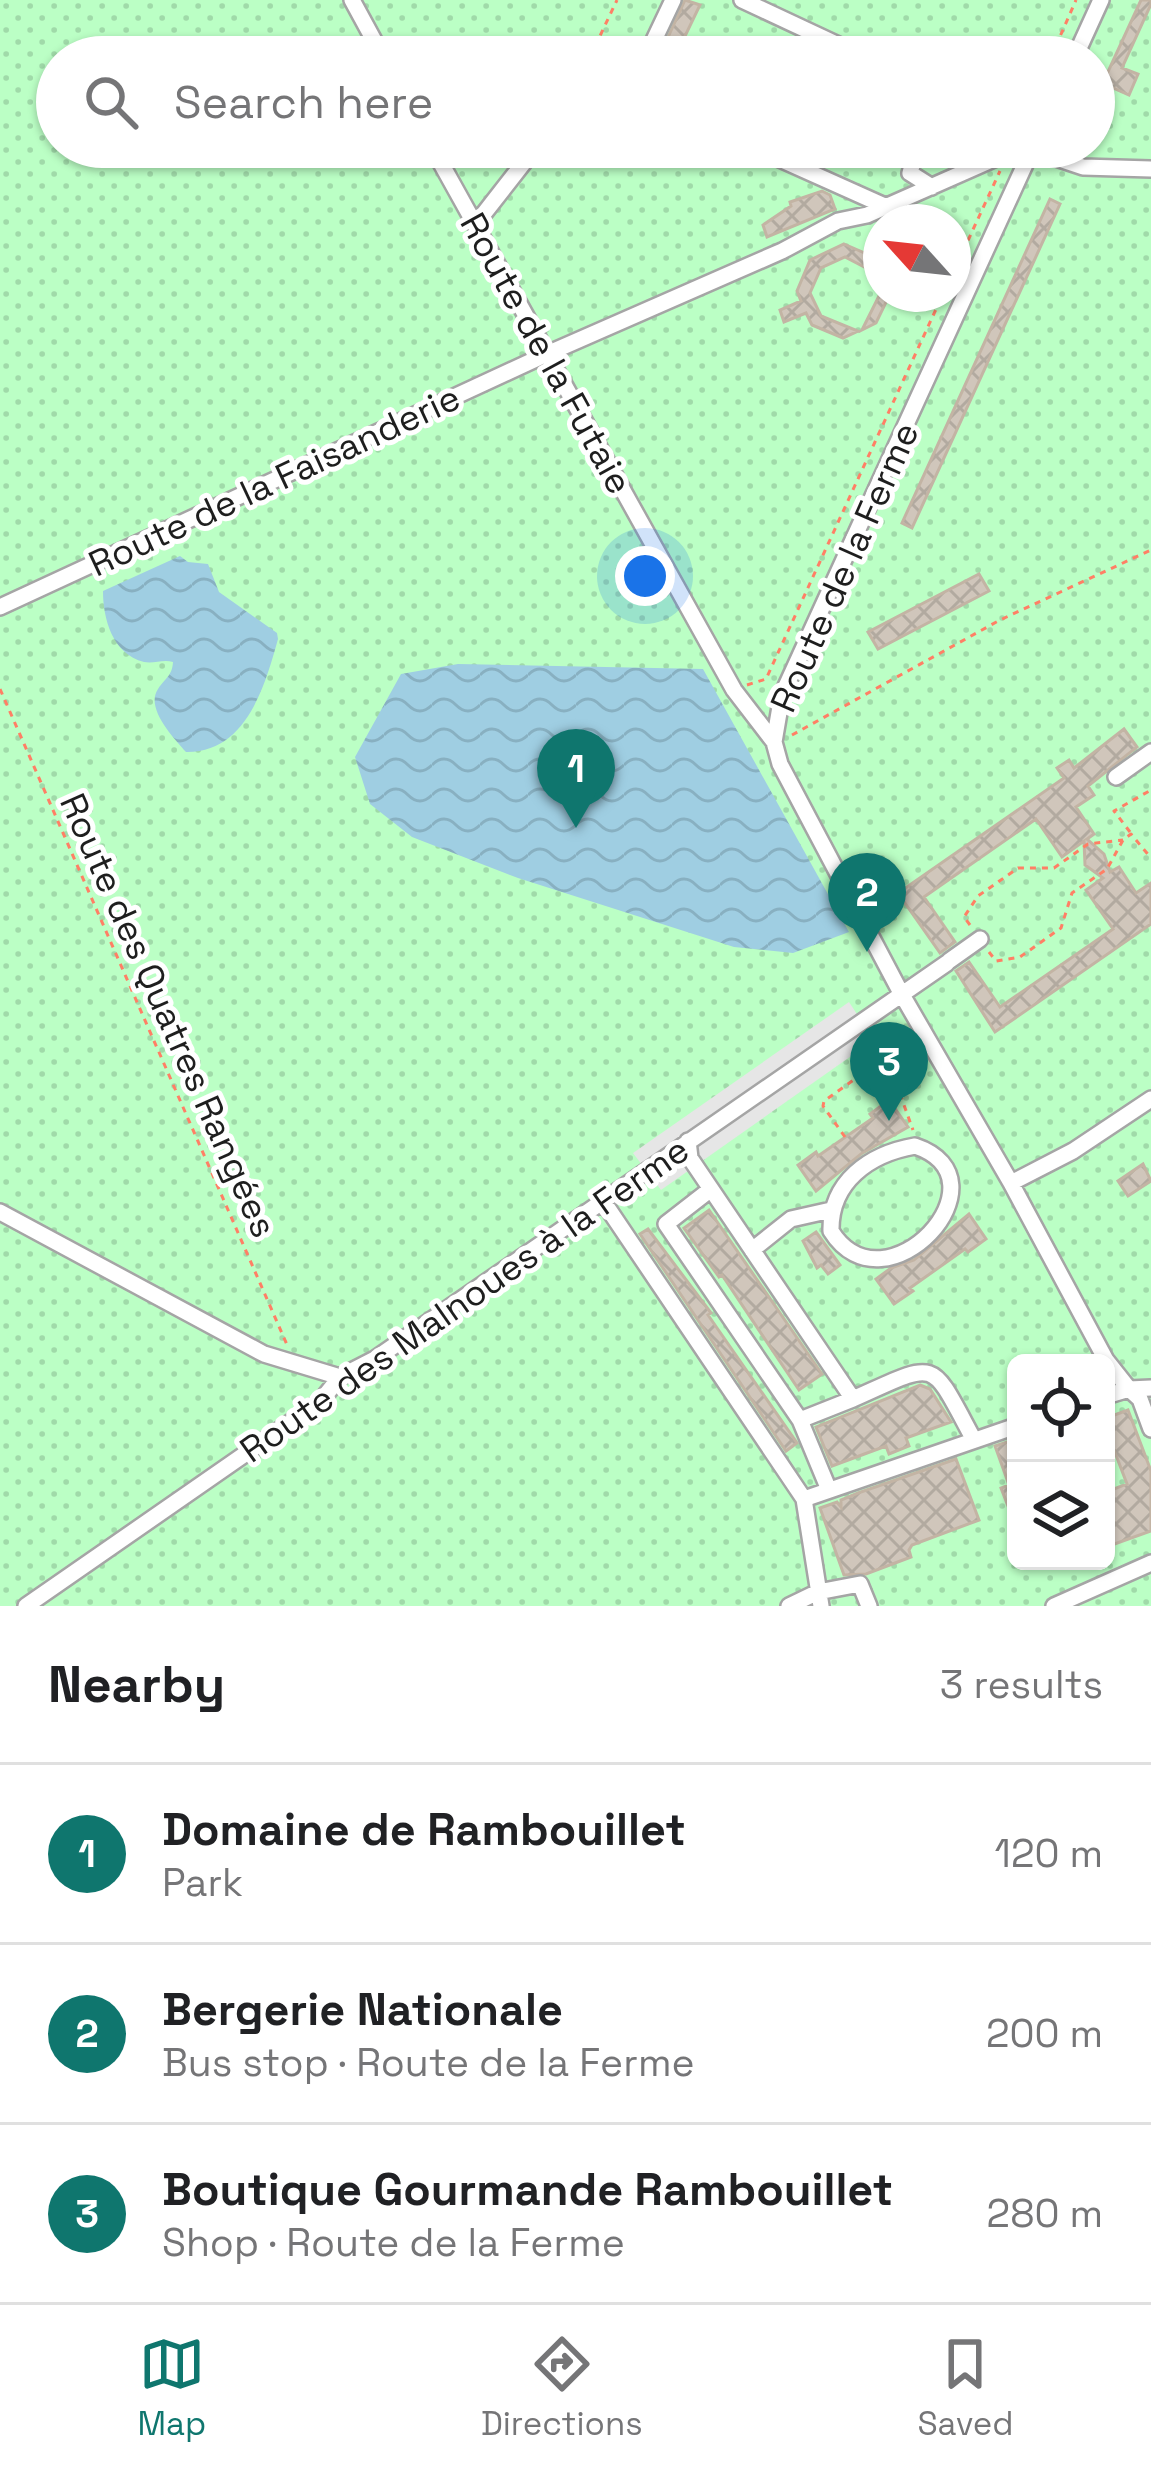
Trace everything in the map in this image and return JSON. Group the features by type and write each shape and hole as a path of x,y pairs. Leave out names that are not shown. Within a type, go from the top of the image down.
{"street":[{"path":"352,0 372,36"},
{"path":"656,36 673,0"},
{"path":"742,0 819,36"},
{"path":"1085,36 1101,0"},
{"name":"Route de la Futaie","path":"444,168 734,690 774,742"},
{"path":"476,226 520,168"},
{"path":"800,168 880,204"},
{"path":"911,168 910,173 932,187"},
{"name":"Route de la Faisanderie","path":"894,204 977,168"},
{"name":"Route de la Ferme","path":"1015,168 782,695 774,742 780,764 901,993 1106,1360 1140,1400 1151,1429"},
{"path":"1115,168 1151,169"},
{"name":"Route de la Faisanderie","path":"0,608 549,353 782,251 838,221 863,214"},
{"path":"1116,777 1151,752"},
{"name":"Route des Malnoues à la Ferme","path":"26,1606 320,1402 340,1378 375,1359 980,939"},
{"path":"1011,1183 1073,1151 1151,1099"},
{"path":"688,1141 690,1159 853,1399"},
{"path":"915,1146 940,1159 952,1191 945,1215 922,1240 891,1257 866,1260 839,1244 831,1231 837,1193 862,1167 915,1146"},
{"path":"711,1189 666,1224 800,1420 830,1490"},
{"path":"603,1201 804,1499 820,1599"},
{"path":"752,1250 791,1219 831,1210"},
{"path":"0,1211 264,1354 340,1378"},
{"path":"800,1420 911,1372 929,1371 940,1377 974,1440"},
{"path":"1115,1393 1151,1388"},
{"path":"804,1499 1007,1429"},
{"path":"1054,1606 1151,1563"},
{"path":"789,1606 860,1584 869,1606"}],"path":[{"path":"600,36 617,0"},
{"path":"1060,36 1076,0"},
{"path":"971,241 1013,168"},
{"path":"734,690 766,679 935,312"},
{"path":"774,742 803,731 1000,620 1151,550"},
{"name":"Route des Quatres Rangées","path":"0,689 294,1360"},
{"path":"1150,856 1114,811 1151,790"},
{"path":"1123,840 1088,844 1054,868 1018,868 979,896 964,917 996,961 1020,957 1061,928 1072,893 1107,869 1131,834"},
{"path":"845,1137 824,1101 879,1062 928,1038"},
{"path":"879,1062 900,1094 915,1146"}],"green space":[{"path":"0,0 1151,0 1151,1606 0,1606"}],"shaded area":[{"path":"849,1002 874,1040 661,1190 633,1153"}],"water":[{"path":"180,556 208,564 219,592 277,633 278,639 259,696 238,729 207,749 186,752 155,705 173,662 144,662 124,651 108,623 103,591"},
{"path":"458,664 703,669 849,932 793,953 734,947 518,878 412,837 370,804 355,757 401,674"}],"building":[{"path":"685,0 700,5 685,36 669,36"},
{"path":"1141,0 1151,0 1122,68 1138,74 1129,95 1115,89 1115,56"},
{"path":"822,191 830,195 835,209 767,237 763,225 791,206 790,202"},
{"path":"1050,199 1060,204 912,528 902,523"},
{"path":"844,244 863,252 863,266 845,257 821,268 810,293 821,316 858,331 843,338 812,325 806,313 784,322 780,310 801,301 797,291 810,260"},
{"path":"871,312 881,312 876,323 862,330"},
{"path":"979,574 989,591 878,649 868,632"},
{"path":"1124,729 1137,747 1088,786 1094,795 1076,807 1094,834 1087,839 1104,854 1110,872 1119,867 1136,893 1151,883 1151,924 995,1032 956,971 969,962 1000,1007 1113,929 1086,890 1103,878 1085,865 1084,841 1062,857 1036,819 924,897 955,942 940,953 898,893 1064,778 1057,768 1069,760 1074,768"},
{"path":"889,1100 908,1127 861,1154 816,1191 798,1165 873,1118 870,1114"},
{"path":"1143,1164 1151,1181 1128,1196 1118,1181"},
{"path":"709,1210 822,1374 799,1390 722,1275 684,1228"},
{"path":"969,1214 986,1239 968,1252 965,1249 894,1304 876,1279 914,1260"},
{"path":"648,1229 711,1313 708,1315 797,1443 786,1451 640,1234"},
{"path":"816,1232 840,1265 828,1274 821,1265 817,1268 803,1241"},
{"path":"920,1385 930,1389 951,1422 906,1438 909,1446 889,1454 886,1446 832,1466 816,1427"},
{"path":"1128,1410 1151,1471 1151,1531 1115,1544 1115,1489 1127,1484 1115,1453 1115,1415"},
{"path":"1007,1442 1007,1479 995,1446"},
{"path":"956,1459 979,1520 912,1545 911,1557 866,1574 844,1575 820,1508 837,1502 841,1507 841,1500"}],"place":[{"name":"Domaine de Rambouillet","path":"576,828"},
{"name":"Bergerie Nationale","path":"867,952"},
{"name":"Boutique Gourmande Rambouillet","path":"889,1121"}]}
